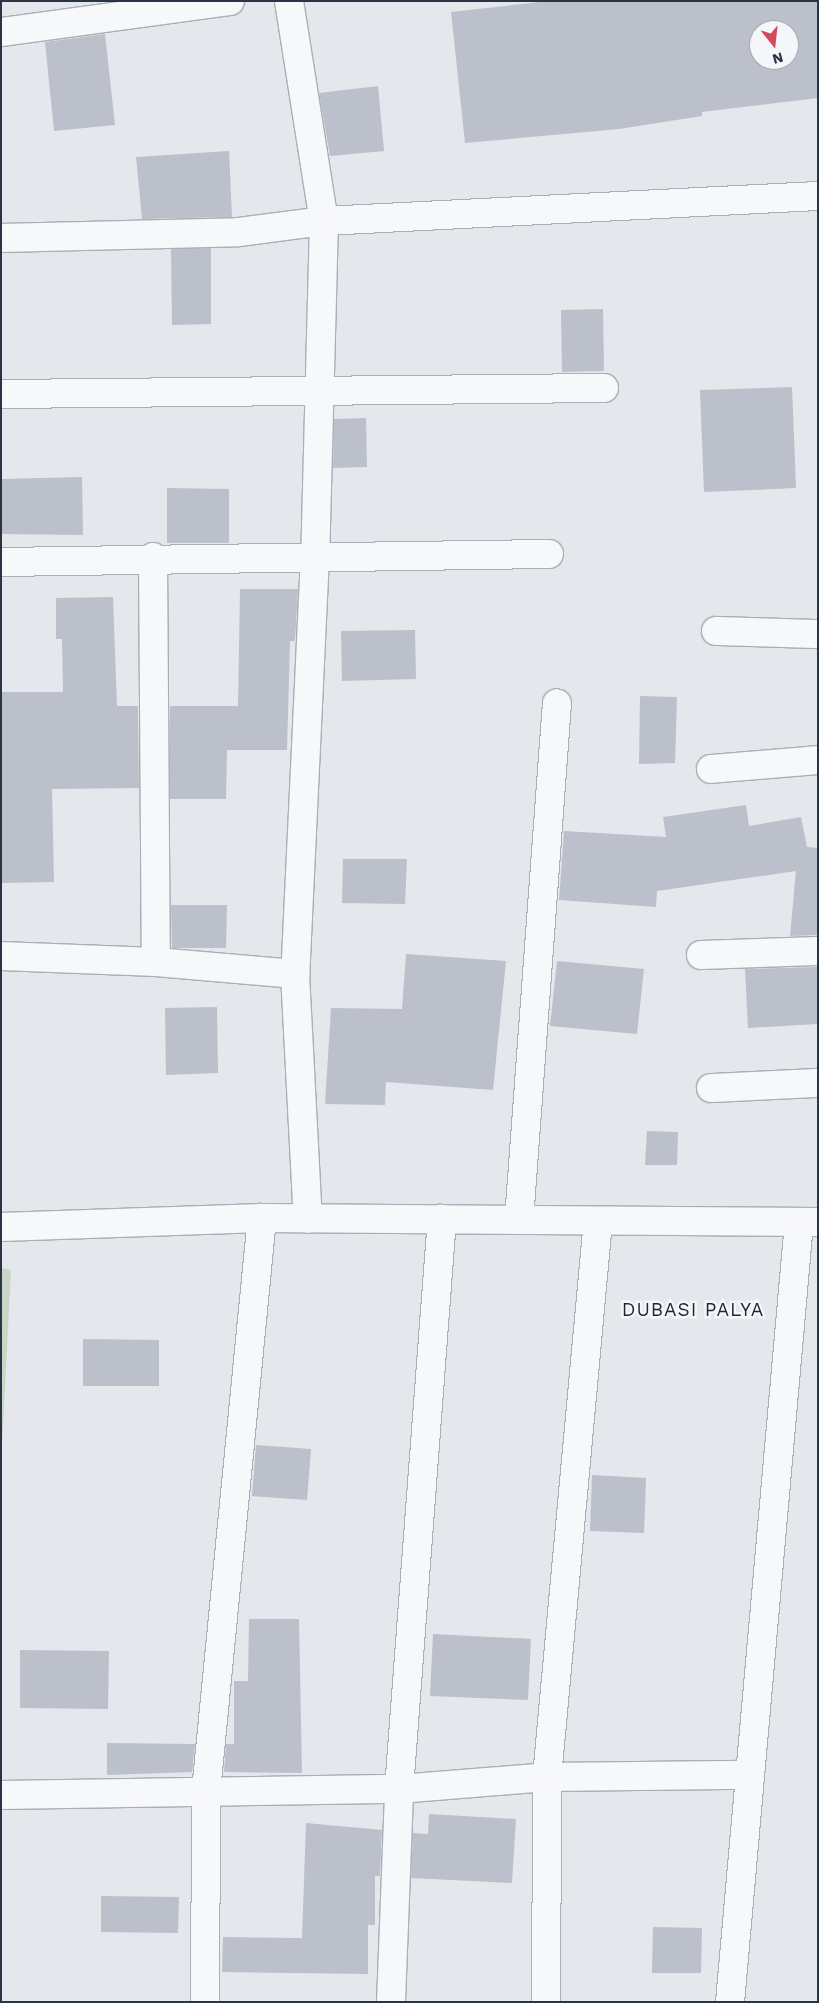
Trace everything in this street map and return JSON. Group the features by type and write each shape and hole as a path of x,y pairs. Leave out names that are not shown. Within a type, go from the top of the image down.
{"street":[{"path":"289,1 324,221 315,556 295,974 308,1219"},
{"path":"1,32 66,12 221,2"},
{"path":"1,238 240,232 324,221 818,196"},
{"path":"1,394 321,388 604,388"},
{"path":"1,562 153,557 549,554"},
{"path":"153,557 156,962"},
{"path":"716,631 818,634"},
{"path":"519,1220 557,703"},
{"path":"711,769 818,760"},
{"path":"701,955 818,951"},
{"path":"1,956 156,962 295,974"},
{"path":"711,1088 818,1083"},
{"path":"205,2002 206,1791 262,1218"},
{"path":"1,1227 262,1218 808,1222 750,1774 730,2002"},
{"path":"391,2002 400,1789 442,1220"},
{"path":"546,2002 547,1777 598,1220"},
{"path":"1,1795 400,1789 547,1777 750,1774"}],"green space":[{"path":"1,1268 11,1270 1,1466"}],"building":[{"path":"549,1 818,1 818,98 702,112 702,116 619,129 465,143 451,12"},
{"path":"105,34 115,125 54,131 45,42"},
{"path":"378,86 384,151 330,156 319,93"},
{"path":"229,151 232,217 142,219 136,157"},
{"path":"211,248 211,324 172,325 171,249"},
{"path":"603,309 604,371 562,372 561,310"},
{"path":"792,387 796,488 704,492 700,390"},
{"path":"366,418 367,467 333,468 334,419"},
{"path":"82,477 83,535 1,534 1,479"},
{"path":"167,488 229,489 229,543 167,543"},
{"path":"240,589 298,589 295,641 290,641 287,750 227,750 226,799 170,799 170,706 238,706"},
{"path":"113,597 117,706 138,706 139,788 52,789 54,882 1,883 1,692 63,692 62,639 56,639 56,598"},
{"path":"415,630 416,679 342,681 341,631"},
{"path":"640,696 677,697 675,763 639,764"},
{"path":"746,805 749,826 801,817 807,847 818,848 818,935 790,936 796,871 657,891 656,907 559,900 564,831 666,837 663,817"},
{"path":"343,859 407,859 405,904 342,903"},
{"path":"171,905 227,905 226,948 172,948"},
{"path":"406,954 506,961 493,1090 386,1082 385,1105 325,1104 331,1008 402,1009"},
{"path":"557,961 644,969 637,1034 550,1026"},
{"path":"818,967 818,1024 748,1028 745,969"},
{"path":"217,1007 218,1073 166,1075 165,1008"},
{"path":"647,1131 678,1132 677,1165 645,1165"},
{"path":"83,1339 159,1340 159,1386 83,1386"},
{"path":"256,1445 311,1449 307,1500 252,1496"},
{"path":"592,1475 646,1478 644,1533 590,1531"},
{"path":"249,1619 299,1619 302,1773 224,1772 226,1744 234,1744 234,1681 248,1681"},
{"path":"433,1634 531,1639 528,1700 430,1696"},
{"path":"20,1650 109,1651 108,1709 20,1708"},
{"path":"107,1743 195,1744 192,1772 107,1775"},
{"path":"429,1814 516,1819 512,1883 411,1878 413,1833 428,1834"},
{"path":"306,1823 382,1830 380,1876 375,1876 375,1925 368,1925 368,1974 222,1972 223,1937 302,1938"},
{"path":"101,1896 179,1897 178,1933 101,1932"},
{"path":"653,1927 702,1928 701,1973 652,1973"}],"district":[{"name":"DUBASI PALYA","path":"693,1310"}]}
